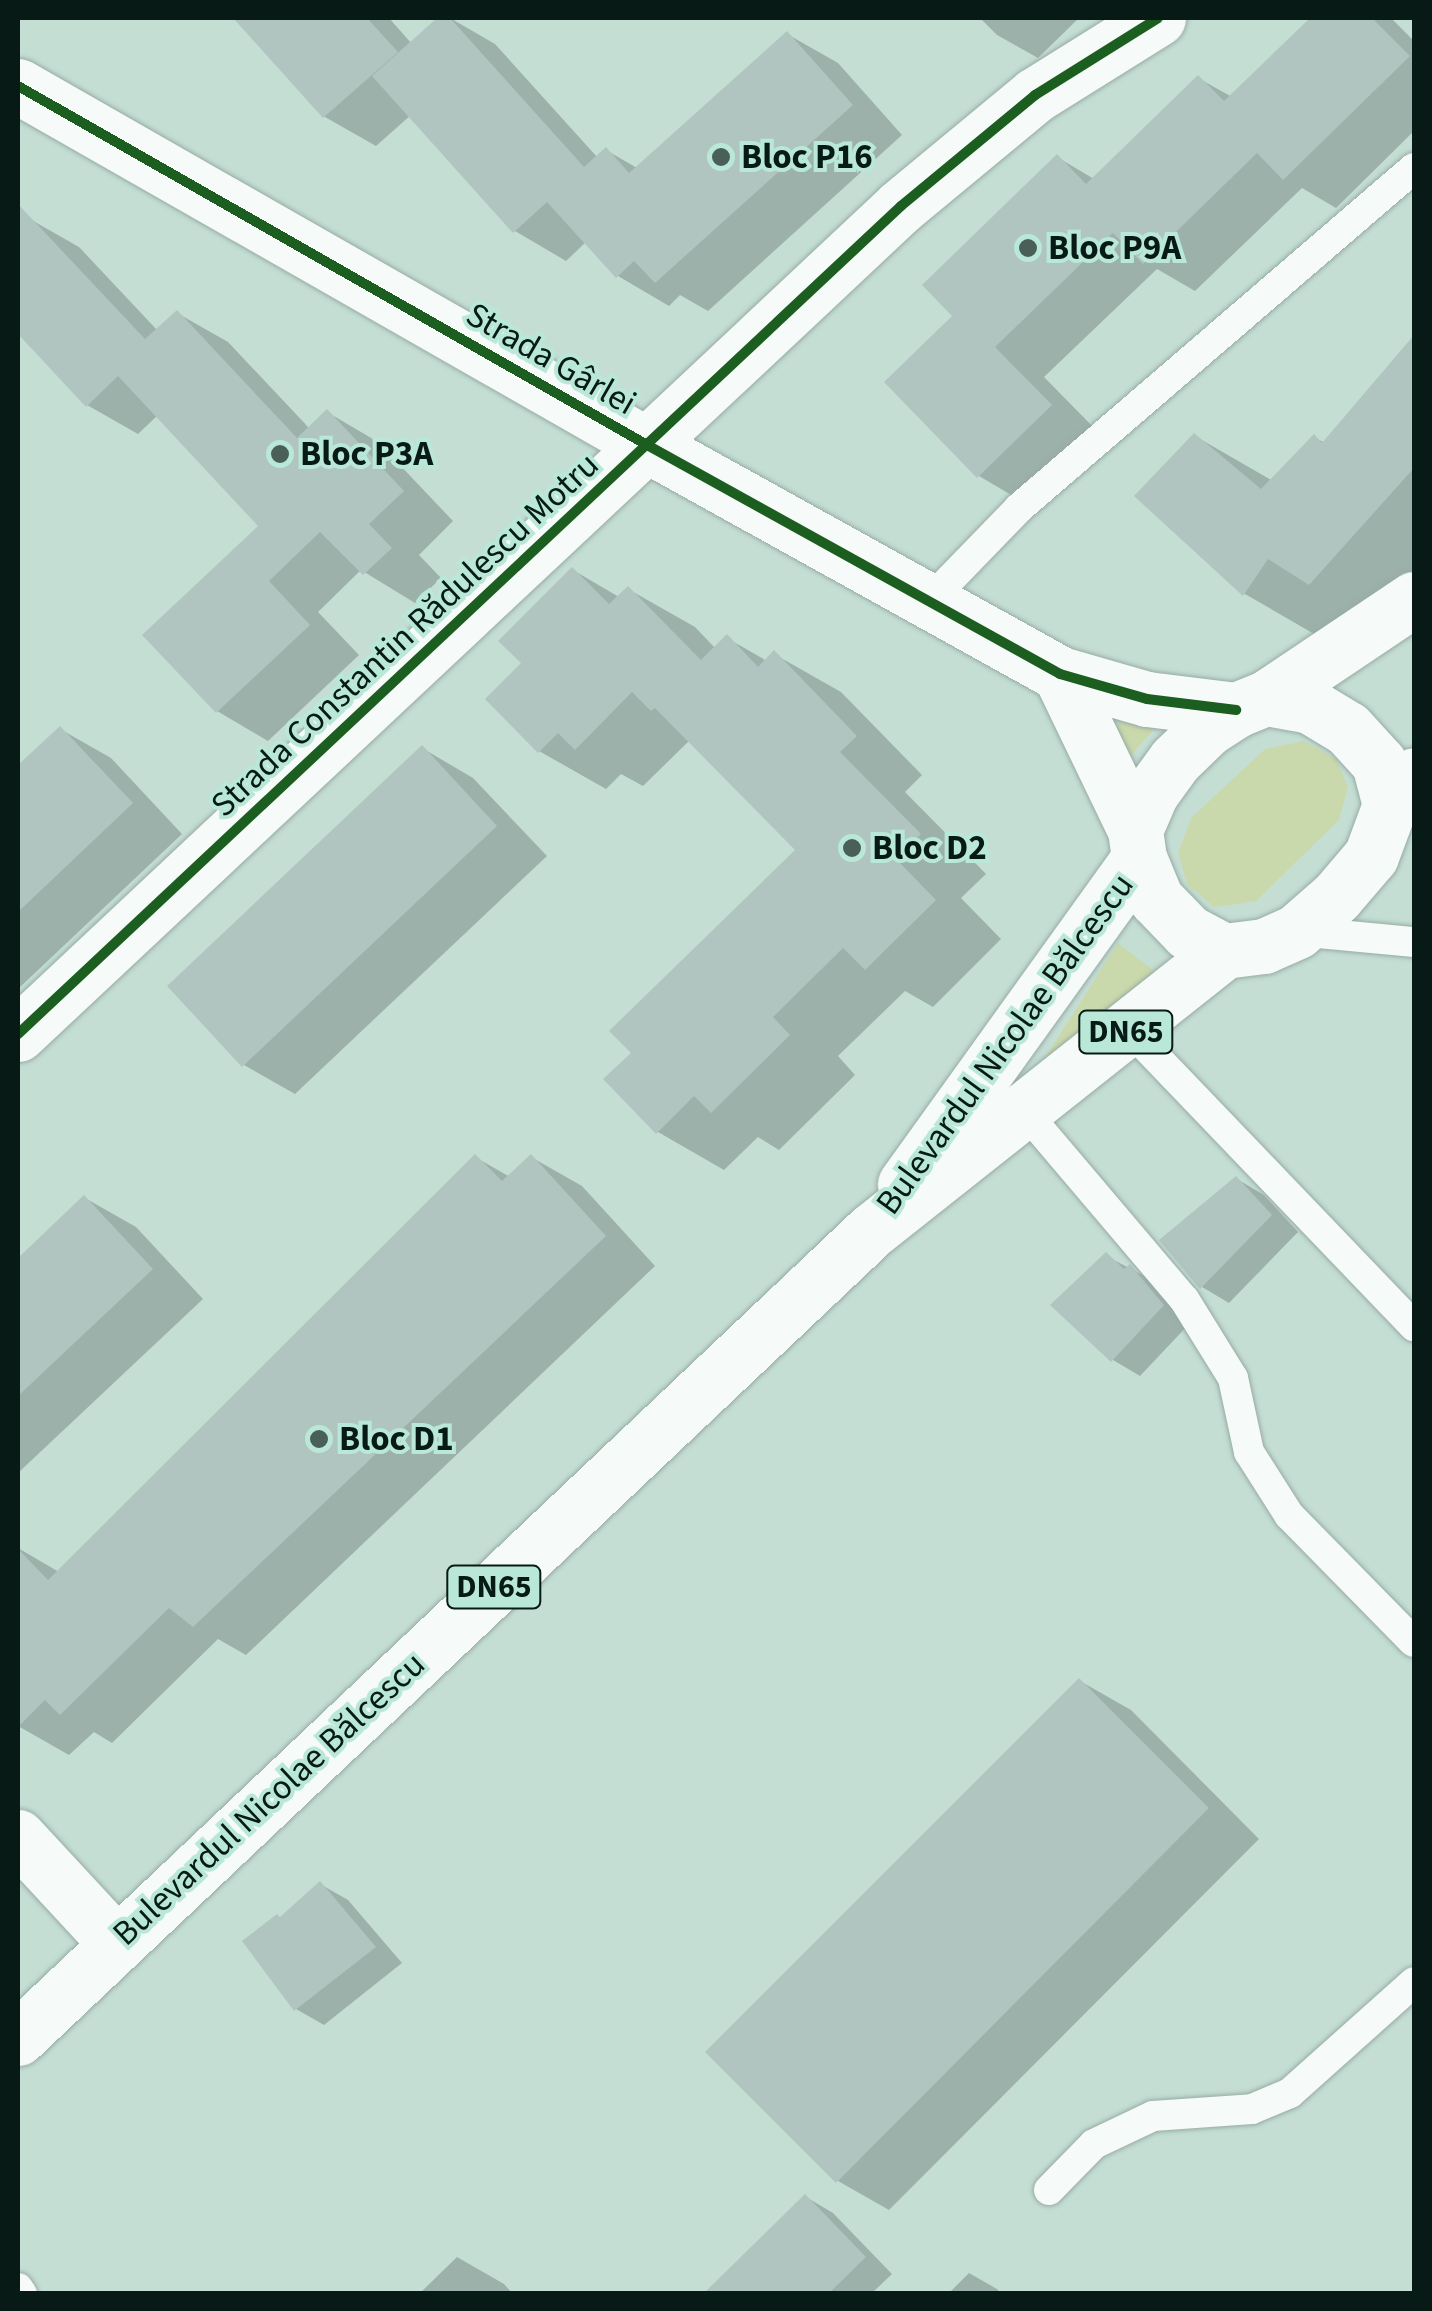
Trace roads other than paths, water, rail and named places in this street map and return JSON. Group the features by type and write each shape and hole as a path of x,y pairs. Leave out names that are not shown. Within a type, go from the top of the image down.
{"street":[{"name":"Strada Constantin Rădulescu Motru","path":"18,1034 916,194 1034,95 1158,18"},
{"name":"Strada Gârlei","path":"18,86 649,446 1060,674 1148,699 1251,704"},
{"name":"Bulevardul Nicolae Bălcescu","path":"871,1231 1137,844 1152,793 1174,760 1251,704 1414,598"},
{"path":"1060,674 1137,844"},
{"name":"Bulevardul Nicolae Bălcescu","path":"18,2038 871,1231 1026,1113 1224,951 1264,946 1297,931 1336,897 1371,856 1406,801 1380,763 1348,729 1310,706 1251,704"},
{"name":"Bulevardul Nicolae Bălcescu","path":"1137,844 1156,899 1188,932 1224,951"},
{"path":"18,1838 116,1943"}],"lane":[{"path":"929,601 1020,508 1414,168"},
{"path":"1297,931 1414,942"},
{"path":"1129,1030 1414,1326"},
{"path":"1026,1113 1184,1299 1233,1378 1249,1452 1289,1515 1414,1642"},
{"path":"1050,2190 1094,2144 1153,2116 1252,2110 1290,2093 1414,1982"}],"place":[{"name":"Bloc P16","path":"721,157"},
{"name":"Bloc P9A","path":"1028,248"},
{"name":"Bloc P3A","path":"280,454"},
{"name":"Bloc D2","path":"852,848"},
{"name":"Bloc D1","path":"319,1439"}]}
